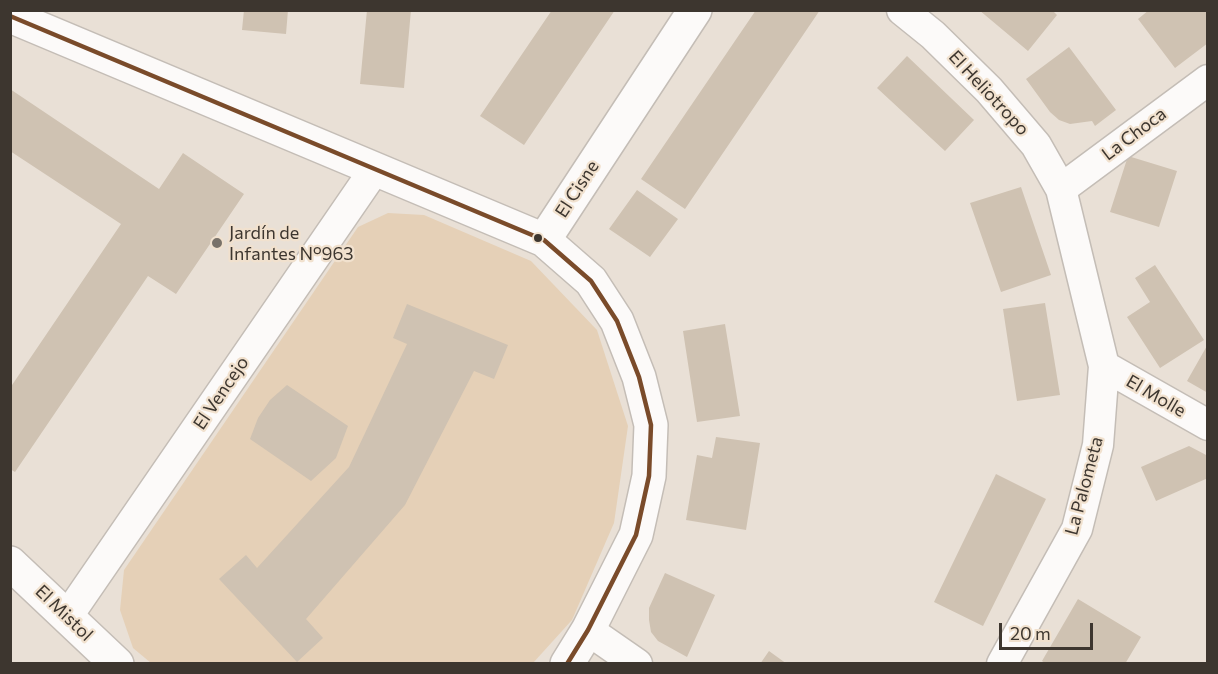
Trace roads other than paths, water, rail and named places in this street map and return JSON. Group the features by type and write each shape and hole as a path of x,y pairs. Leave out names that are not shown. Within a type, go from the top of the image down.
{"street":[{"name":"El Cisne","path":"544,240 695,10"},
{"name":"El Heliotropo","path":"902,10 933,35 989,90 1036,145 1061,189"},
{"path":"10,16 544,240 591,281 617,321 639,377 651,424 649,476 636,535 588,630 567,663"},
{"name":"La Choca","path":"1061,189 1208,80"},
{"name":"El Vencejo","path":"68,617 375,169"},
{"name":"La Palometa","path":"1002,663 1077,529 1098,445 1104,366 1061,189"},
{"name":"El Molle","path":"1104,366 1208,425"},
{"name":"El Mistol","path":"10,563 117,663"},
{"path":"588,630 637,663"}],"place":[{"name":"Jardín de Infantes N°963","path":"217,243"}]}
